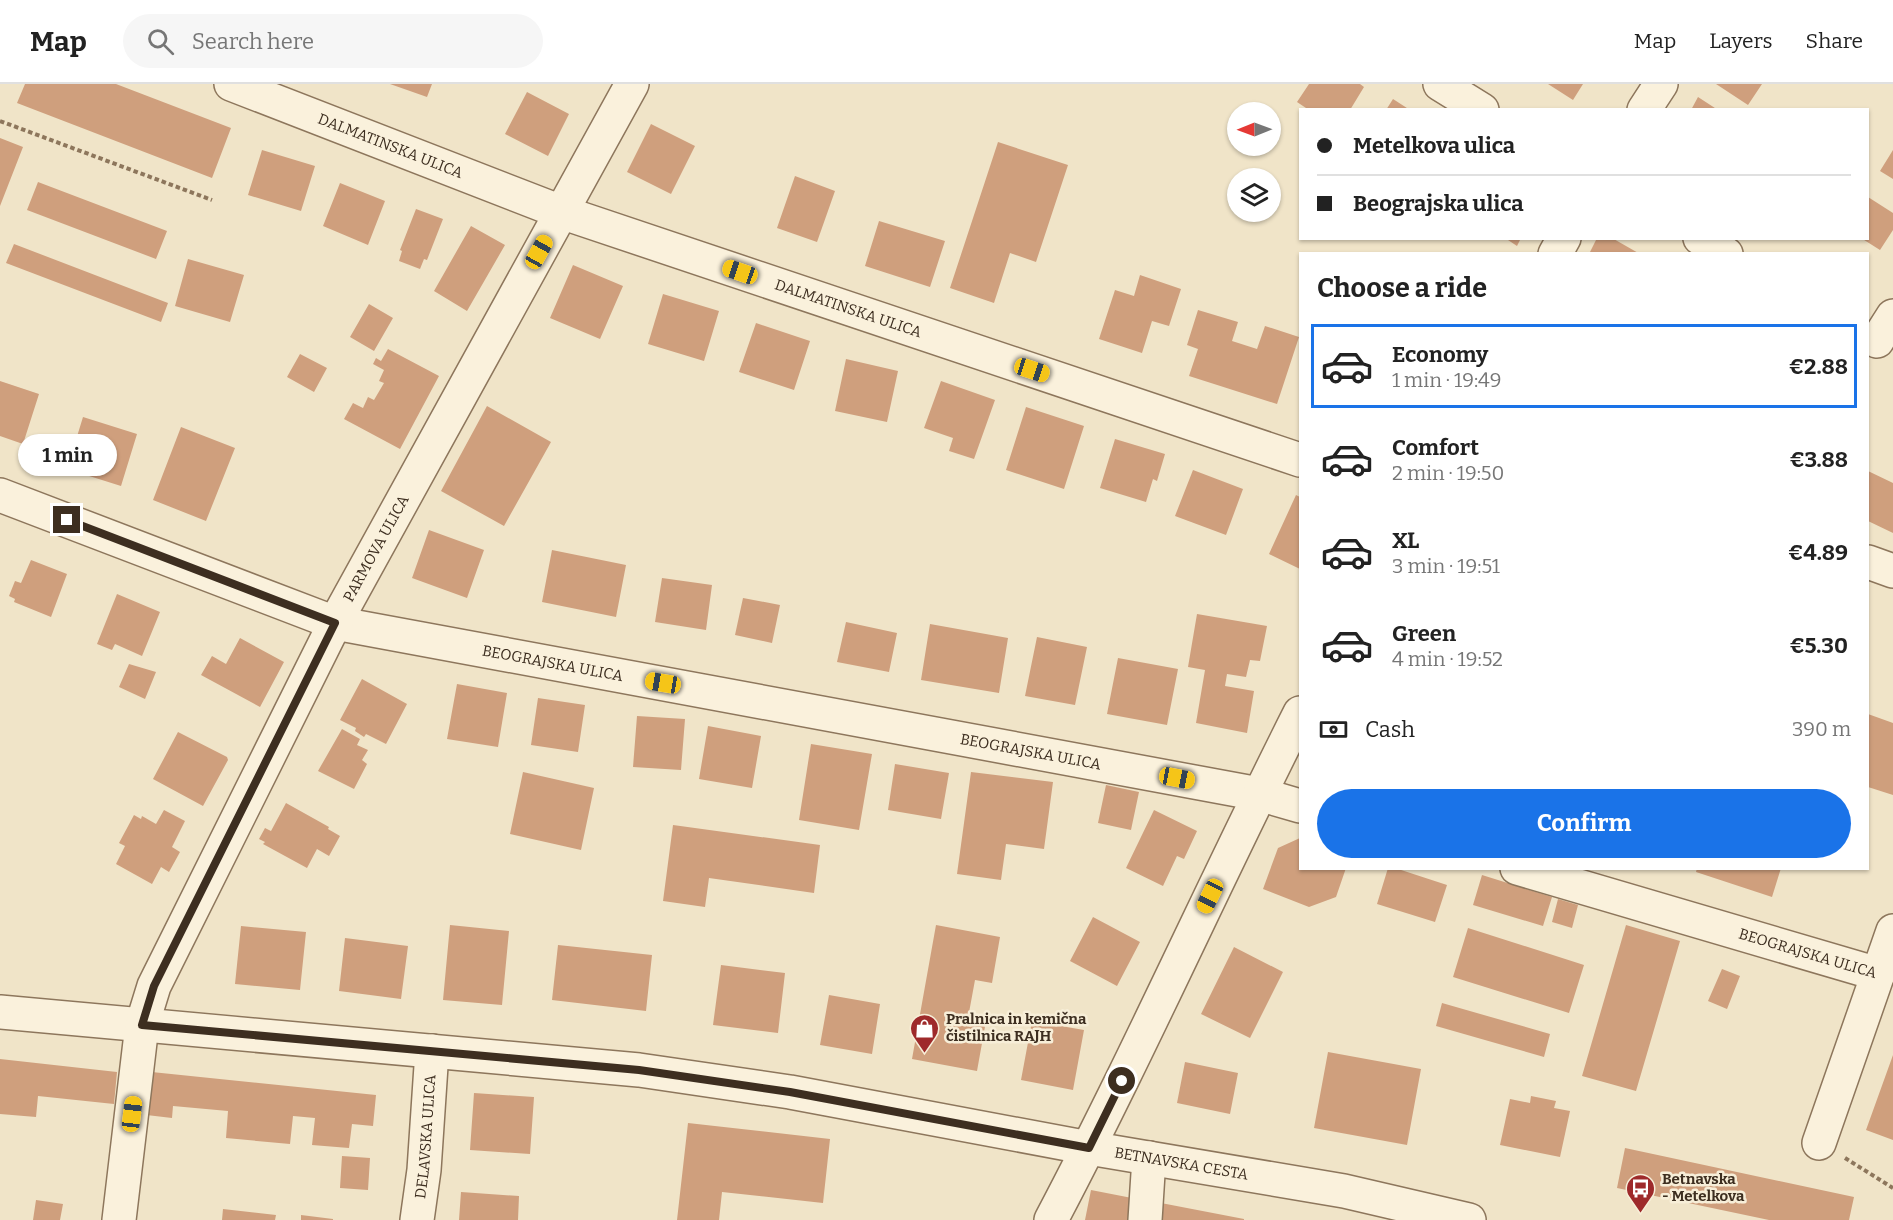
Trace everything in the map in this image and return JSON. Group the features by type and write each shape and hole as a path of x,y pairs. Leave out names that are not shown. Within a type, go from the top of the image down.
{"street":[{"name":"DALMATINSKA ULICA","path":"231,84 561,212 1299,460"},
{"name":"PARMOVA ULICA","path":"119,1220 142,1025 154,986 335,623 632,84"},
{"path":"1440,84 1479,108"},
{"path":"1645,108 1661,84"},
{"path":"1703,240 1723,252"},
{"name":"BEOGRAJSKA ULICA","path":"0,495 335,623 1259,794 1299,806"},
{"path":"1869,562 1893,571"},
{"path":"1051,1220 1089,1148 1299,715"},
{"name":"BEOGRAJSKA ULICA","path":"1524,870 1878,974 1819,1143"},
{"path":"1878,974 1893,932"},
{"name":"BETNAVSKA CESTA","path":"0,1012 639,1070 790,1092 1089,1148 1344,1191 1390,1211 1469,1220"},
{"name":"DELAVSKA ULICA","path":"417,1220 424,1170 432,1051"},
{"path":"1145,1220 1149,1158"}],"path":[{"path":"0,121 212,200"},
{"path":"1819,1143 1893,1188"}],"building":[{"path":"25,84 116,84 231,128 212,178 17,103"},
{"path":"390,84 432,84 427,97"},
{"path":"1309,84 1360,84 1364,87 1351,108 1306,108 1297,102"},
{"path":"1548,84 1583,84 1573,100"},
{"path":"1716,84 1762,84 1748,105"},
{"path":"527,92 569,114 548,156 505,134"},
{"path":"1698,97 1715,108 1692,108"},
{"path":"1393,99 1407,108 1387,108"},
{"path":"651,124 695,146 671,194 627,172"},
{"path":"0,138 23,147 0,206"},
{"path":"998,142 1068,165 1036,262 1010,253 994,303 950,288"},
{"path":"262,150 315,166 301,211 248,195"},
{"path":"1893,150 1893,179 1880,171"},
{"path":"795,176 835,191 817,242 777,228"},
{"path":"38,182 167,231 156,259 27,210"},
{"path":"340,183 385,201 368,245 323,226"},
{"path":"1869,198 1893,213 1893,230 1880,250 1864,240 1869,240"},
{"path":"416,209 443,219 427,260 424,259 420,269 399,261 402,251 400,250"},
{"path":"879,221 945,241 930,287 865,266"},
{"path":"471,226 505,245 467,311 434,291"},
{"path":"1508,240 1520,240 1517,246"},
{"path":"1596,240 1616,240 1636,252 1590,252"},
{"path":"14,244 168,303 161,322 6,263"},
{"path":"188,259 244,275 230,322 175,306"},
{"path":"573,265 623,286 600,339 550,318"},
{"path":"1140,275 1181,289 1169,326 1152,321 1142,353 1099,339 1115,290 1134,296"},
{"path":"663,294 719,311 704,361 648,344"},
{"path":"369,304 393,318 374,351 350,337"},
{"path":"1198,310 1238,322 1232,341 1257,349 1265,326 1299,337 1277,404 1189,376 1198,349 1187,345"},
{"path":"756,323 810,341 794,390 739,372"},
{"path":"388,349 439,376 400,449 344,419 353,403 363,408 368,397 374,400 384,383 379,381 384,370 373,364 376,358 381,361"},
{"path":"300,354 327,368 314,392 287,377"},
{"path":"846,359 898,371 887,422 835,411"},
{"path":"0,381 39,394 23,444 0,436"},
{"path":"941,381 995,400 974,459 949,451 953,438 924,428"},
{"path":"487,406 551,442 504,526 441,491"},
{"path":"1026,407 1084,426 1064,489 1006,470"},
{"path":"83,417 137,434 121,486 67,469"},
{"path":"181,427 235,448 206,521 153,500"},
{"path":"1115,439 1165,454 1157,481 1153,479 1146,502 1100,488"},
{"path":"1193,470 1243,489 1226,535 1175,516"},
{"path":"1869,471 1893,483 1893,533 1869,521"},
{"path":"1296,495 1299,496 1299,569 1269,554"},
{"path":"429,530 484,550 467,598 412,578"},
{"path":"552,550 626,565 616,617 542,602"},
{"path":"31,560 67,574 51,617 14,602 15,599 9,596 15,581 21,583"},
{"path":"662,578 712,585 706,630 655,622"},
{"path":"117,594 160,612 142,656 115,644 112,650 97,644"},
{"path":"743,598 780,605 772,643 735,635"},
{"path":"1197,614 1267,626 1260,661 1250,660 1246,677 1227,674 1225,686 1254,691 1247,733 1196,723 1205,670 1188,667"},
{"path":"846,622 897,633 889,672 837,662"},
{"path":"930,624 1008,638 999,693 921,680"},
{"path":"1037,637 1087,647 1075,705 1025,696"},
{"path":"240,638 284,662 260,707 201,675 212,656 226,664"},
{"path":"1118,658 1178,669 1167,725 1107,714"},
{"path":"129,664 156,672 145,699 119,687"},
{"path":"362,679 407,704 386,744 366,734 364,737 355,731 356,728 340,720"},
{"path":"457,684 507,693 498,747 447,739"},
{"path":"538,698 585,705 578,752 531,745"},
{"path":"1869,714 1893,723 1893,795 1869,787"},
{"path":"637,716 685,719 681,770 633,767"},
{"path":"708,726 761,736 752,788 699,779"},
{"path":"342,729 360,739 357,745 368,750 362,760 367,764 354,789 318,771"},
{"path":"178,732 227,757 228,760 203,806 153,779"},
{"path":"811,744 872,754 859,830 799,820"},
{"path":"895,764 949,773 941,819 888,810"},
{"path":"523,772 594,788 581,850 510,834"},
{"path":"971,772 1053,782 1044,849 1006,844 1001,880 957,874"},
{"path":"1106,785 1139,792 1131,830 1098,823"},
{"path":"286,803 329,827 328,829 340,836 329,856 317,849 307,868 263,844 265,842 259,839 265,828 271,831"},
{"path":"164,810 185,821 172,847 180,852 169,872 161,867 152,884 116,864 125,846 119,843 134,815 141,819 142,816 156,824"},
{"path":"1154,810 1197,831 1184,859 1177,856 1163,886 1126,868"},
{"path":"673,825 820,845 814,893 709,878 705,907 663,901"},
{"path":"1299,838 1299,870 1345,870 1336,897 1309,907 1263,889 1278,848"},
{"path":"1387,870 1401,870 1447,885 1435,922 1377,904"},
{"path":"1696,870 1780,870 1772,897 1696,872"},
{"path":"1482,875 1552,897 1543,926 1473,905"},
{"path":"1558,899 1578,905 1572,928 1552,922"},
{"path":"1093,917 1140,942 1117,986 1070,961"},
{"path":"450,925 509,931 502,1005 443,1000"},
{"path":"936,925 1000,937 992,983 975,980 968,1018 986,1021 977,1071 912,1059"},
{"path":"1626,925 1680,941 1636,1091 1582,1076"},
{"path":"241,926 306,932 300,990 235,984"},
{"path":"1468,928 1584,965 1569,1013 1453,977"},
{"path":"345,938 408,946 401,999 339,991"},
{"path":"558,945 652,955 646,1011 552,1000"},
{"path":"1234,947 1283,972 1250,1038 1201,1014"},
{"path":"721,965 785,973 778,1033 713,1025"},
{"path":"1722,969 1740,976 1727,1009 1708,1001"},
{"path":"829,995 880,1004 872,1054 820,1045"},
{"path":"1442,1003 1550,1034 1544,1057 1436,1026"},
{"path":"1032,1021 1084,1030 1073,1090 1021,1080"},
{"path":"1328,1052 1421,1069 1407,1145 1314,1128"},
{"path":"1893,1055 1893,1140 1866,1130"},
{"path":"0,1059 117,1072 114,1104 38,1096 36,1117 0,1114"},
{"path":"1185,1062 1238,1073 1230,1114 1177,1103"},
{"path":"142,1071 376,1095 373,1126 352,1124 349,1148 312,1145 315,1118 293,1116 290,1144 226,1138 228,1111 173,1106 172,1118 138,1114"},
{"path":"474,1093 534,1097 530,1154 470,1150"},
{"path":"1531,1096 1556,1101 1554,1108 1570,1111 1560,1157 1500,1145 1510,1099 1530,1103"},
{"path":"688,1123 830,1139 823,1203 722,1192 719,1220 677,1220"},
{"path":"1625,1148 1854,1197 1849,1220 1769,1220 1617,1188"},
{"path":"342,1156 370,1158 368,1190 340,1188"},
{"path":"1091,1190 1137,1199 1133,1220 1085,1220"},
{"path":"461,1192 519,1196 518,1220 459,1220"},
{"path":"36,1200 63,1204 60,1220 33,1220"},
{"path":"1161,1203 1244,1219 1244,1220 1158,1220"},
{"path":"223,1209 276,1215 275,1220 222,1220"},
{"path":"301,1215 333,1219 333,1220 301,1220"}],"place":[{"name":"Pralnica in kemična čistilnica RAJH","path":"925,1054"},
{"name":"Betnavska - Metelkova","path":"1641,1214"}],"route":[{"path":"67,520 335,623 154,986 142,1025 639,1070 790,1092 1089,1148 1122,1081"}]}
